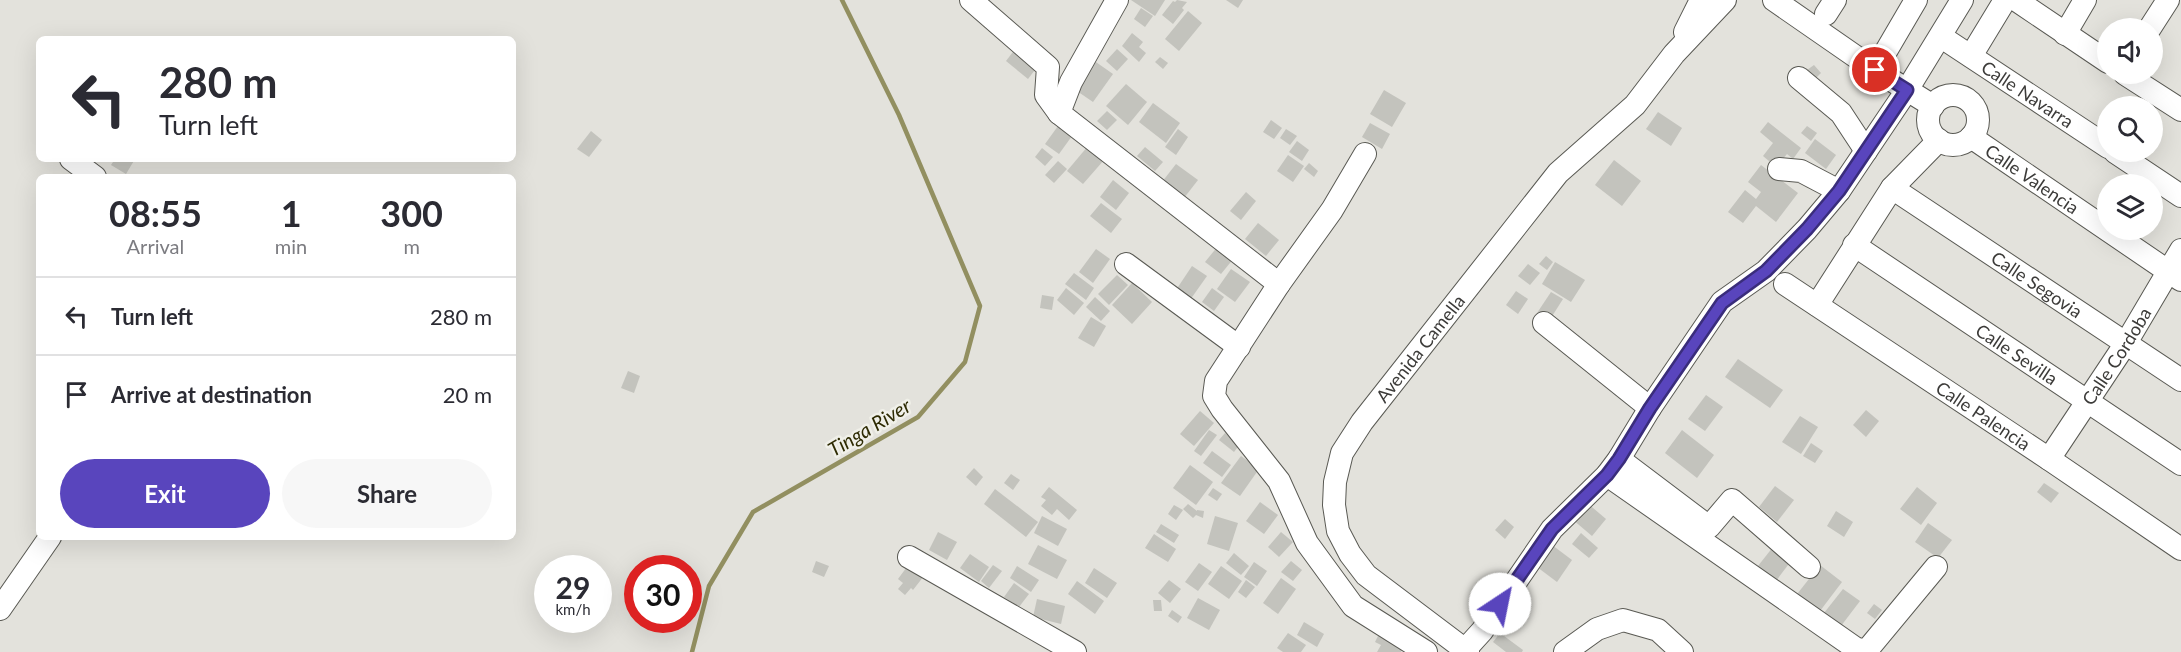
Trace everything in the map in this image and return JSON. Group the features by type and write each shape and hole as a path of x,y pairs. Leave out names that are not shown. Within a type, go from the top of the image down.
{"street":[{"path":"971,0 1048,67 1046,95 1059,113 1280,284"},
{"path":"1059,113 1071,82 1117,0"},
{"name":"Avenida Camella","path":"1674,54 1701,0"},
{"name":"Avenida Camella","path":"1465,651 1366,575 1350,554 1338,531 1334,505 1335,482 1342,453 1362,422 1558,173 1635,105 1674,54 1725,0"},
{"path":"1774,0 1875,70 1934,106"},
{"path":"1465,651 1482,631 1552,529 1613,467 1650,408 1722,303 1766,271 1807,229 1839,191 1907,90 1962,0"},
{"path":"1967,99 2005,0"},
{"path":"2016,0 2097,55"},
{"path":"2065,34 2085,0"},
{"path":"2156,18 2168,0"},
{"path":"1875,70 1910,2"},
{"name":"Calle Navarra","path":"1946,40 2097,140"},
{"path":"1799,78 1841,113 1866,151"},
{"path":"2141,84 2181,110"},
{"path":"1949,95 1967,99 1976,110 1978,119 1971,137 1961,143 1950,144 1939,140 1932,134 1929,125 1928,116 1934,106 1939,99 1949,95"},
{"name":"Calle Valencia","path":"1971,137 2174,275"},
{"path":"1817,305 1892,188 1939,140"},
{"path":"1365,154 1332,210 1216,381 1214,396 1279,481 1308,543 1353,606 1426,652"},
{"path":"75,162 91,174"},
{"path":"2130,162 2181,196"},
{"path":"1779,169 1801,171 1839,191"},
{"name":"Calle Segovia","path":"1892,188 2181,380"},
{"name":"Calle Sevilla","path":"1854,245 2181,464"},
{"name":"Calle Cordoba","path":"2049,459 2174,275 2181,250"},
{"path":"1126,264 1239,347"},
{"name":"Calle Palencia","path":"1785,284 2181,549"},
{"path":"1544,324 1650,408"},
{"path":"1613,467 1709,527 1732,500 1809,567"},
{"path":"1613,467 1847,648 1868,649 1936,567"},
{"path":"0,609 48,540"},
{"path":"909,557 1075,652"},
{"path":"1565,652 1597,629 1623,620 1658,630 1682,652"}],"building":[{"path":"1131,0 1165,0 1155,16"},
{"path":"1226,0 1243,0 1238,8"},
{"path":"1173,1 1187,2 1173,24 1162,15"},
{"path":"1141,8 1153,16 1145,27 1134,19"},
{"path":"1188,11 1202,23 1179,51 1165,39"},
{"path":"1132,33 1143,42 1139,47 1146,53 1139,62 1122,46"},
{"path":"1019,44 1041,62 1028,79 1006,61"},
{"path":"1117,49 1128,59 1117,71 1106,61"},
{"path":"1160,57 1168,63 1163,69 1155,62"},
{"path":"1093,60 1113,74 1093,102 1074,89"},
{"path":"1814,65 1821,73 1815,79 1807,70"},
{"path":"1126,84 1147,102 1128,125 1106,106"},
{"path":"1384,90 1406,103 1392,127 1370,114"},
{"path":"1153,103 1180,123 1166,143 1139,122"},
{"path":"1107,111 1117,120 1107,130 1097,121"},
{"path":"1658,112 1682,128 1671,146 1646,129"},
{"path":"1271,120 1282,128 1274,139 1263,132"},
{"path":"1768,122 1801,148 1793,159 1787,154 1776,167 1763,156 1773,143 1760,132"},
{"path":"1370,123 1390,134 1382,149 1362,137"},
{"path":"1058,126 1072,136 1059,154 1045,144"},
{"path":"1807,126 1817,133 1811,141 1801,133"},
{"path":"1178,129 1188,137 1176,155 1165,147"},
{"path":"1286,129 1297,136 1290,145 1280,138"},
{"path":"591,131 602,140 589,157 577,149"},
{"path":"1815,139 1836,155 1826,169 1805,153"},
{"path":"1297,141 1309,150 1302,161 1289,152"},
{"path":"1088,146 1104,160 1083,184 1067,171"},
{"path":"1145,147 1163,162 1155,171 1137,156"},
{"path":"1042,148 1053,157 1045,166 1035,157"},
{"path":"1288,155 1304,166 1293,182 1277,171"},
{"path":"1614,160 1641,181 1622,206 1595,185"},
{"path":"1058,161 1067,169 1054,183 1045,175"},
{"path":"113,162 133,162 126,174 111,165"},
{"path":"1309,163 1318,171 1314,177 1304,169"},
{"path":"1176,164 1198,180 1184,198 1162,182"},
{"path":"1761,165 1798,193 1776,222 1756,206 1743,223 1728,212 1745,190 1756,199 1761,192 1748,182"},
{"path":"1113,180 1129,193 1116,210 1100,197"},
{"path":"1246,192 1256,201 1241,220 1230,211"},
{"path":"1101,203 1122,219 1111,233 1090,216"},
{"path":"1258,223 1279,240 1266,256 1245,239"},
{"path":"1218,246 1234,258 1221,274 1205,262"},
{"path":"1096,249 1110,259 1093,283 1079,272"},
{"path":"1546,256 1553,262 1547,270 1539,264"},
{"path":"1555,262 1585,280 1571,302 1542,284"},
{"path":"1528,264 1540,273 1530,285 1518,276"},
{"path":"1192,266 1207,276 1190,300 1176,290"},
{"path":"1231,269 1250,282 1235,302 1217,289"},
{"path":"1074,273 1094,288 1086,300 1065,284"},
{"path":"1117,275 1128,285 1109,305 1098,294"},
{"path":"1132,283 1152,302 1132,324 1112,305"},
{"path":"1066,288 1084,303 1074,315 1057,300"},
{"path":"1212,288 1224,297 1214,311 1202,302"},
{"path":"1516,291 1528,299 1518,314 1506,305"},
{"path":"1551,292 1563,299 1549,321 1537,313"},
{"path":"1042,295 1054,297 1052,310 1040,308"},
{"path":"1095,297 1110,311 1101,321 1086,307"},
{"path":"1091,317 1106,326 1094,347 1078,338"},
{"path":"1738,359 1783,390 1770,408 1725,377"},
{"path":"628,371 640,376 634,393 621,388"},
{"path":"1706,395 1723,407 1705,431 1688,419"},
{"path":"1866,410 1879,421 1866,437 1853,425"},
{"path":"1200,411 1214,423 1194,446 1180,434"},
{"path":"1800,416 1818,427 1801,454 1782,442"},
{"path":"1209,430 1217,435 1201,456 1194,451"},
{"path":"1682,430 1714,455 1697,478 1665,453"},
{"path":"1225,433 1240,444 1234,452 1219,440"},
{"path":"1811,443 1823,451 1815,463 1803,456"},
{"path":"1212,451 1231,465 1222,477 1203,463"},
{"path":"1241,456 1259,469 1240,496 1221,483"},
{"path":"1190,465 1213,482 1196,505 1173,488"},
{"path":"974,468 983,477 976,486 966,477"},
{"path":"1011,474 1020,480 1013,490 1004,483"},
{"path":"2044,483 2059,493 2051,503 2037,492"},
{"path":"1775,486 1794,500 1777,522 1759,507"},
{"path":"1049,487 1077,510 1069,520 1057,509 1052,515 1041,506 1046,500 1041,497"},
{"path":"1917,487 1937,503 1921,525 1900,509"},
{"path":"1213,488 1222,494 1217,501 1208,495"},
{"path":"995,489 1038,522 1026,537 984,504"},
{"path":"1260,502 1278,515 1264,534 1246,521"},
{"path":"1586,502 1606,519 1592,536 1572,519"},
{"path":"1188,504 1197,511 1204,511 1203,518 1196,515 1193,518 1183,509"},
{"path":"1174,505 1183,510 1176,520 1168,514"},
{"path":"1836,511 1853,522 1844,537 1827,526"},
{"path":"1042,516 1067,529 1058,546 1034,533"},
{"path":"1215,516 1238,523 1229,551 1207,544"},
{"path":"1505,519 1514,527 1505,539 1495,530"},
{"path":"1928,523 1952,540 1938,558 1915,542"},
{"path":"1161,524 1179,535 1174,543 1156,532"},
{"path":"938,532 957,542 947,560 929,550"},
{"path":"1281,532 1293,542 1279,557 1268,547"},
{"path":"1581,533 1598,548 1589,558 1572,544"},
{"path":"1154,534 1176,549 1168,562 1145,548"},
{"path":"1038,545 1067,560 1057,579 1028,564"},
{"path":"1552,545 1572,560 1557,582 1537,567"},
{"path":"1773,547 1791,561 1773,585 1754,571"},
{"path":"1234,553 1249,566 1241,575 1226,563"},
{"path":"970,554 989,567 979,582 960,568"},
{"path":"912,560 927,572 913,590 911,588 905,595 898,589 903,583 898,579"},
{"path":"816,561 829,566 824,577 812,572"},
{"path":"1291,561 1302,570 1293,581 1281,572"},
{"path":"1254,562 1267,571 1257,586 1244,577"},
{"path":"1199,563 1212,572 1198,591 1185,582"},
{"path":"993,565 1002,571 989,588 981,581"},
{"path":"1820,565 1842,582 1817,615 1794,598"},
{"path":"1017,566 1039,580 1031,592 1010,578"},
{"path":"1221,566 1242,581 1229,599 1208,584"},
{"path":"1094,568 1117,583 1107,598 1085,583"},
{"path":"1281,578 1296,589 1278,614 1263,603"},
{"path":"1169,580 1181,589 1170,603 1158,593"},
{"path":"1246,580 1255,587 1246,598 1238,592"},
{"path":"1077,581 1104,601 1095,614 1068,594"},
{"path":"1014,583 1029,594 1019,607 1004,597"},
{"path":"1843,589 1860,601 1841,626 1824,613"},
{"path":"1198,598 1220,610 1209,630 1187,618"},
{"path":"1037,599 1065,606 1061,624 1033,617"},
{"path":"1153,600 1161,600 1162,611 1154,611"},
{"path":"1874,604 1882,610 1875,619 1867,613"},
{"path":"1172,610 1182,617 1178,623 1168,616"},
{"path":"1304,622 1324,634 1317,647 1297,635"},
{"path":"1288,633 1306,645 1301,652 1283,652 1277,648"},
{"path":"1500,633 1523,650 1522,652 1506,652 1493,642"},
{"path":"1379,634 1403,647 1401,652 1377,652 1381,645 1375,642"}],"waterway":[{"name":"Tinga River","path":"692,652 709,586 753,512 918,417 965,362 980,306 899,115 842,0"}],"route":[{"path":"1500,604 1552,529 1607,475 1619,459 1650,408 1722,303 1766,271 1807,229 1839,191 1907,90 1875,70"}]}
